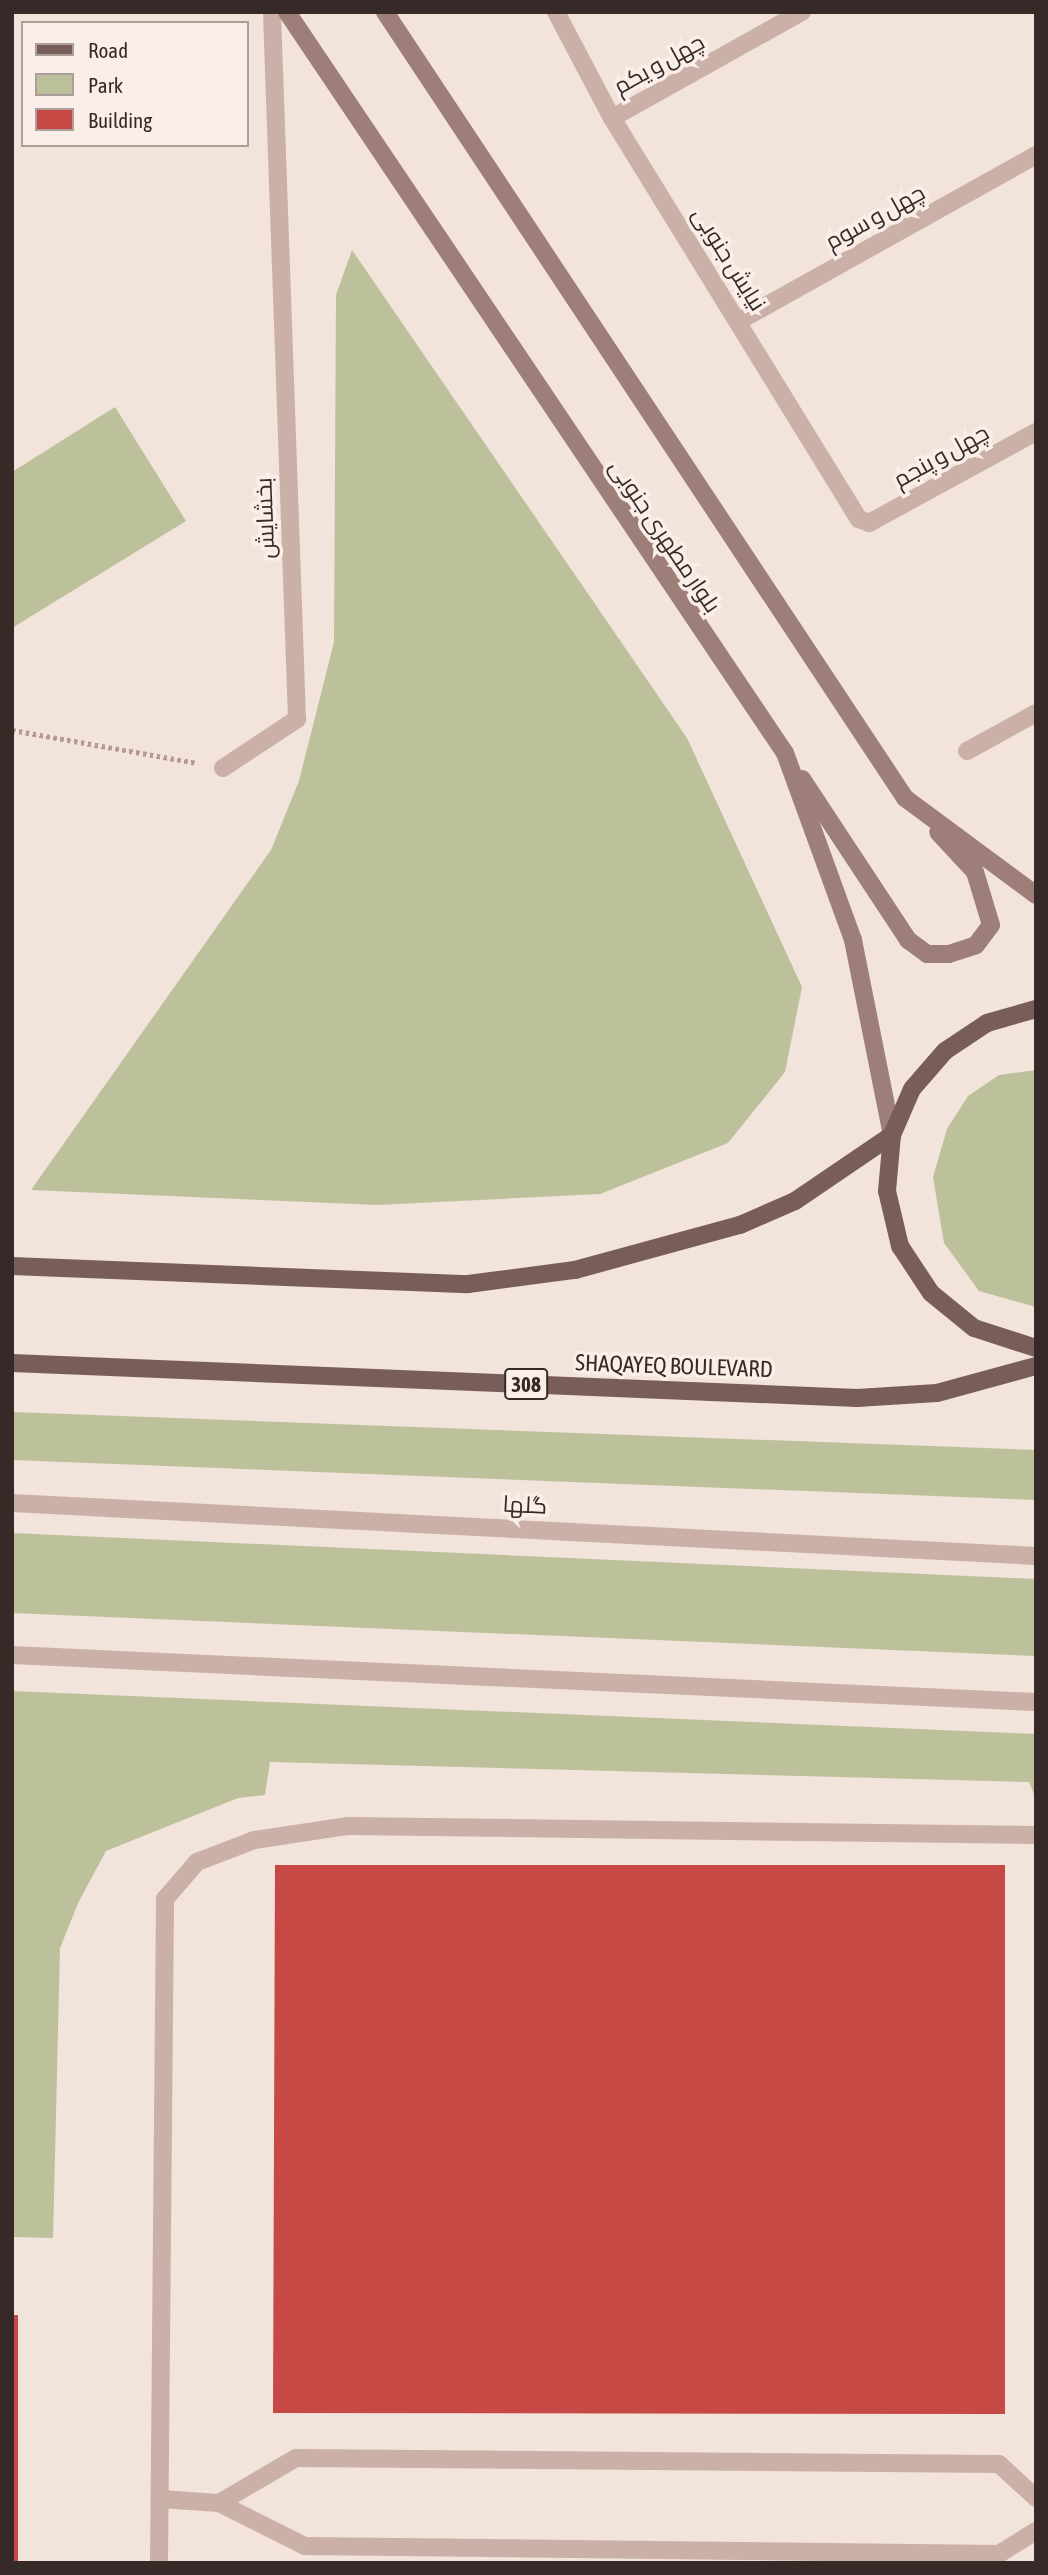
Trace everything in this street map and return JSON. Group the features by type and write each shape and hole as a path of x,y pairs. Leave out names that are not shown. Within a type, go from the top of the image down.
{"main road":[{"name":"بلوار مطهری جنوبی","path":"287,12 785,753 853,940 892,1135"},
{"path":"385,12 905,798 985,890 991,925 976,945 927,954 908,940 785,753"},
{"path":"905,798 1036,895"},
{"path":"1036,1009 987,1023 945,1051 912,1089 892,1135 887,1191 900,1246 931,1293 974,1328 1036,1348"},
{"path":"12,1266 468,1284 575,1270 687,1244 795,1201 892,1135"},
{"name":"SHAQAYEQ BOULEVARD","path":"12,1363 857,1398 937,1393 1036,1366"}],"street":[{"name":"بخشایش","path":"223,768 297,719 272,12"},
{"name":"نیایش جنوبی","path":"556,12 612,118 859,519 869,523"},
{"name":"چهل و یکم","path":"612,118 802,12"},
{"name":"چهل و سوم","path":"739,321 1036,155"},
{"name":"چهل و پنجم","path":"869,523 1036,432"},
{"path":"967,751 1036,713"},
{"name":"گلها","path":"12,1503 1036,1556"},
{"path":"12,1655 1036,1702"},
{"path":"159,2563 165,1899 197,1862 254,1840 348,1826 1036,1835"},
{"path":"219,2503 296,2458 999,2464 1036,2498"},
{"path":"160,2500 219,2503 305,2546 999,2554 1036,2531"}],"path":[{"path":"12,730 223,768"}],"green space":[{"path":"352,250 687,738 802,987 785,1072 728,1143 600,1194 378,1205 31,1190 271,850 299,781 334,642 336,295"},
{"path":"115,407 186,521 12,628 12,472"},
{"path":"1036,1070 1036,1307 979,1291 944,1243 933,1177 947,1129 968,1096 999,1075"},
{"path":"12,1412 1036,1450 1036,1500 12,1460"},
{"path":"12,1533 1036,1579 1036,1656 12,1613"},
{"path":"12,1691 1036,1734 1036,1799 1029,1782 270,1762 265,1795 238,1798 106,1851 79,1901 60,1948 53,2238 12,2237"}],"building":[{"path":"275,1865 1005,1865 1005,2414 273,2413"},
{"path":"12,2315 18,2315 18,2563 12,2563"}]}
